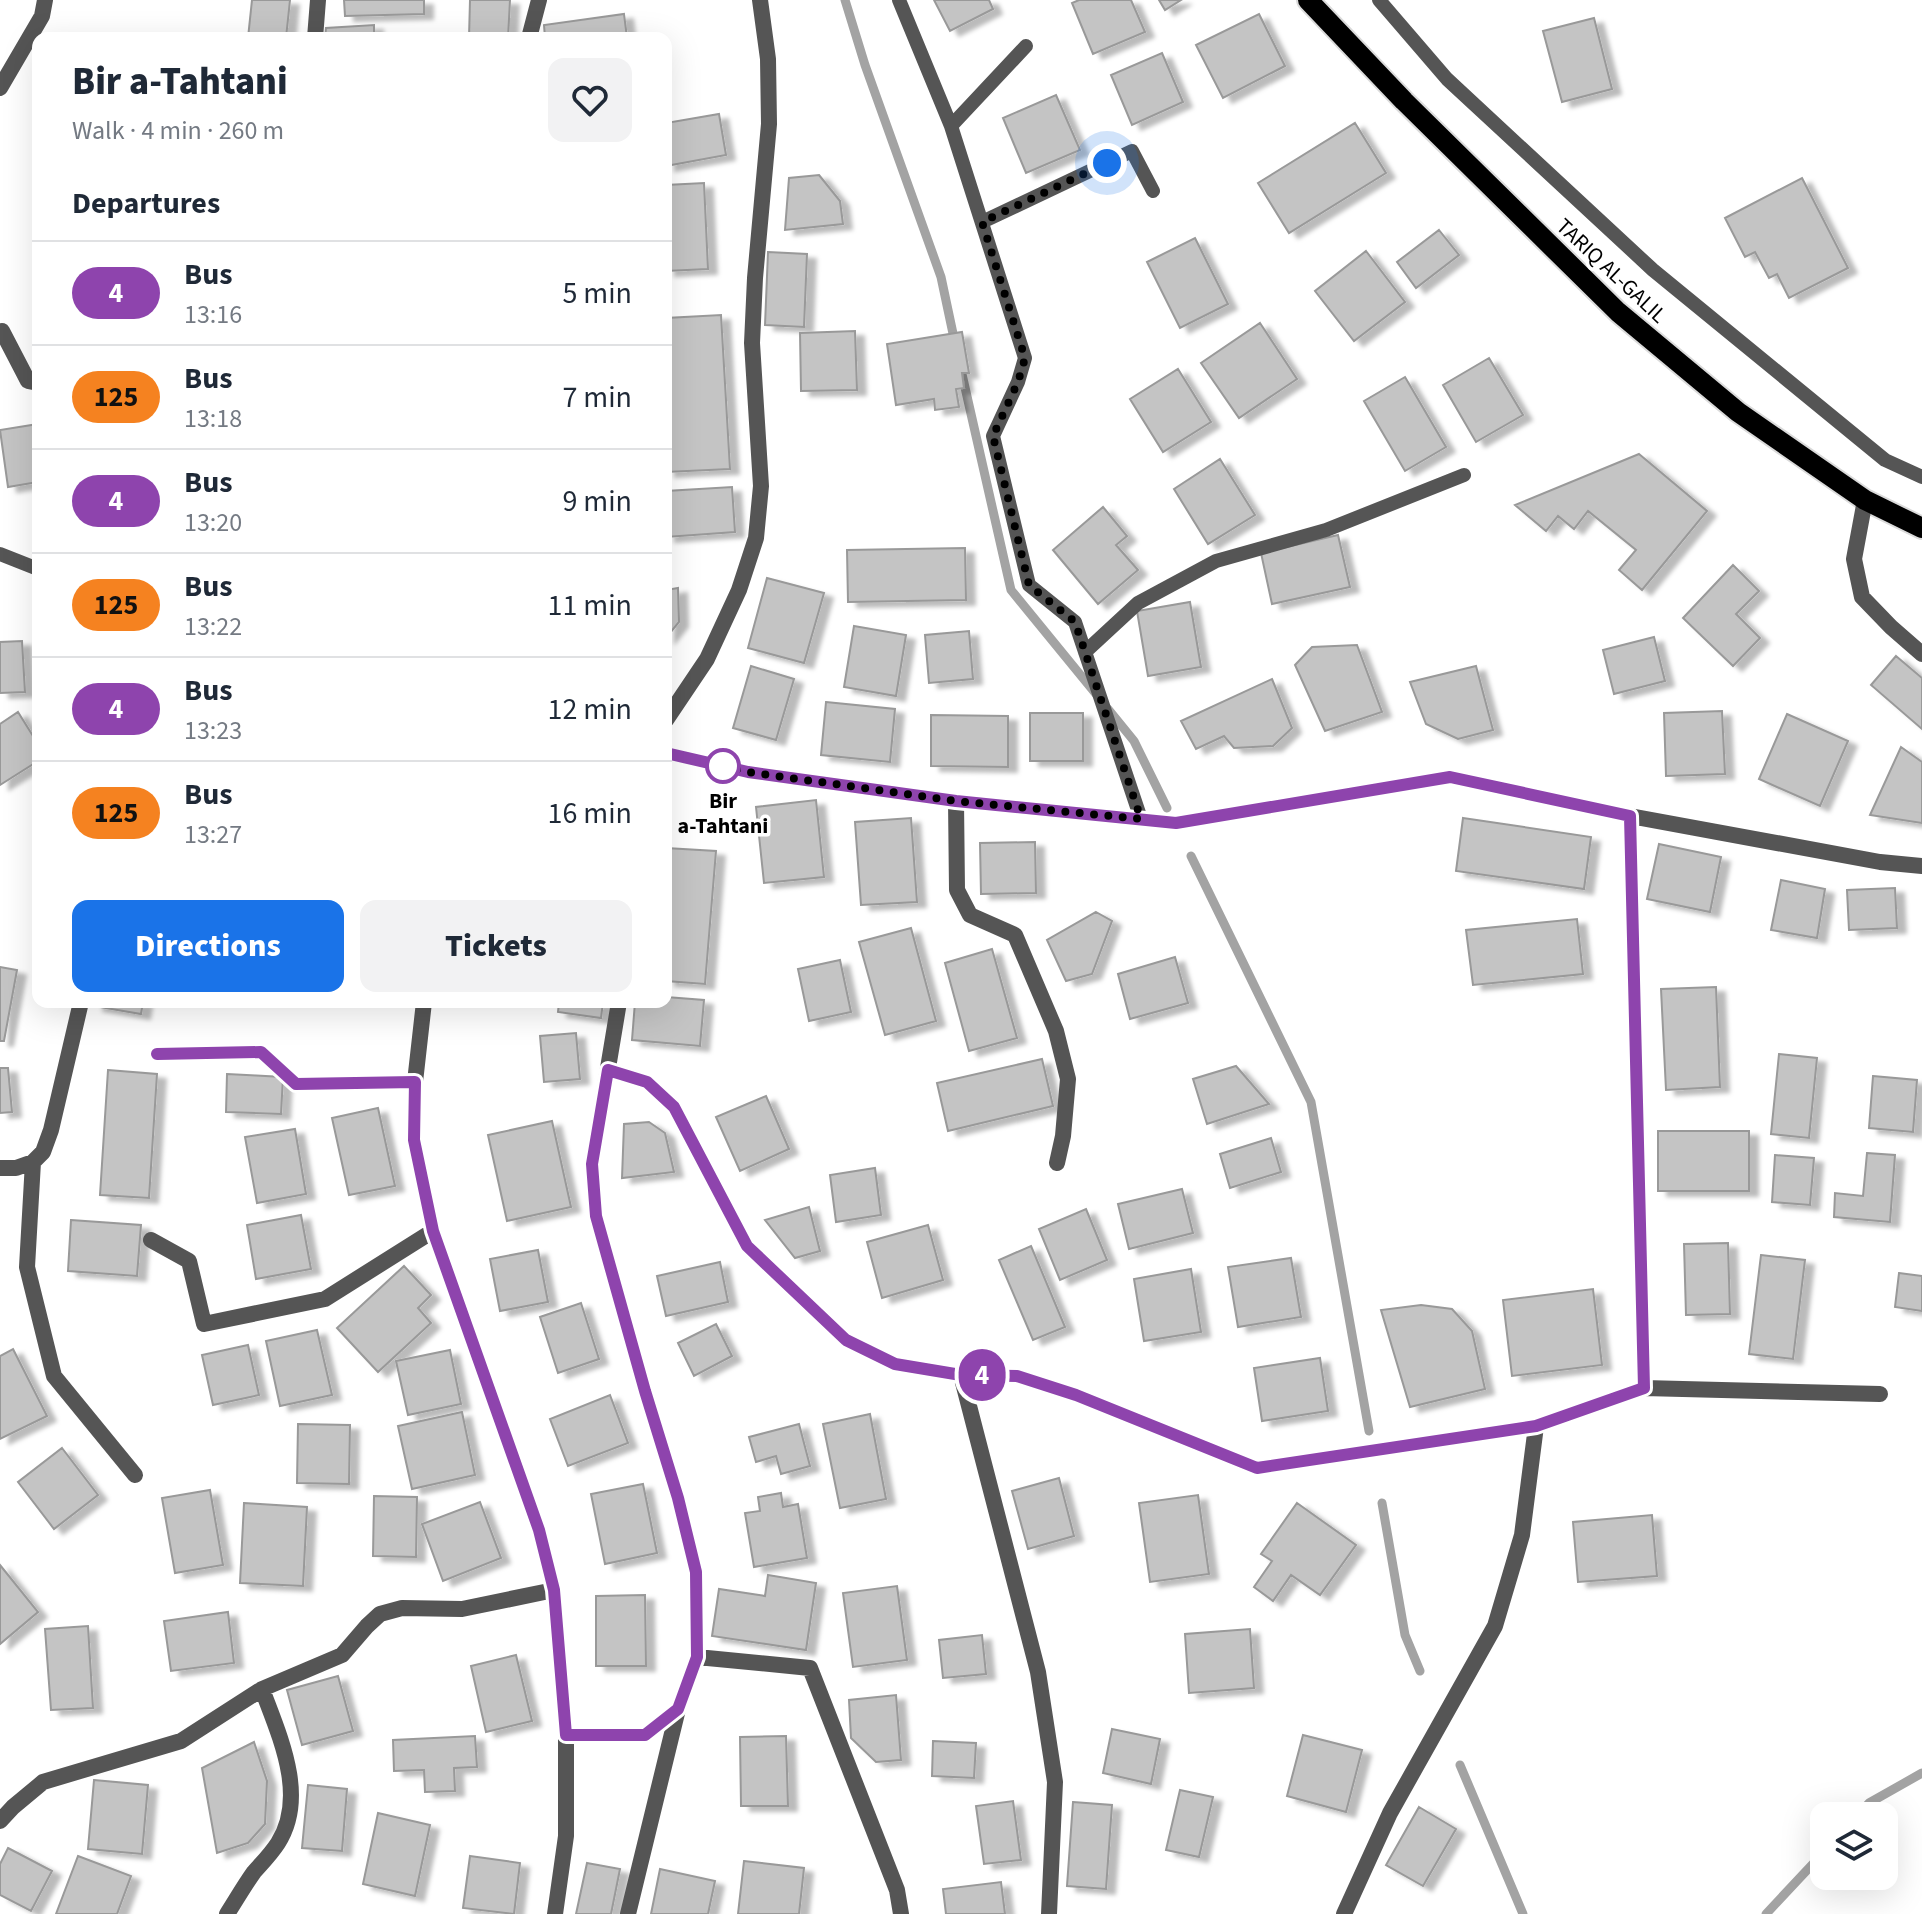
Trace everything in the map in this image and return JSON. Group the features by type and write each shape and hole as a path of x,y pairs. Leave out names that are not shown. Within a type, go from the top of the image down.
{"main road":[{"name":"TARIQ AL-GALIL","path":"1308,0 1404,101 1618,312 1738,412 1865,500 1922,528"}],"street":[{"path":"33,32 42,16 45,0"},
{"path":"315,32 318,0"},
{"path":"531,32 539,0"},
{"path":"672,711 707,659 739,590 756,538 761,486 752,343 769,124 768,59 760,0"},
{"path":"0,88 32,33"},
{"path":"2,331 28,381 32,382"},
{"path":"1865,500 1854,559 1862,597 1922,654"},
{"path":"672,754 748,772 956,801 1176,823 1450,777 1630,816 1880,862 1922,866"},
{"path":"956,801 957,890 970,915 1015,935 1056,1031 1068,1079 1063,1136 1057,1163"},
{"path":"1630,816 1644,1388"},
{"path":"0,1168 16,1168 33,1162 43,1152 80,1008"},
{"path":"423,1008 415,1082 414,1140 433,1231 539,1530 554,1590 566,1735 566,1836 555,1914"},
{"path":"618,1008 592,1164 596,1216 678,1498 696,1572 697,1657 678,1709 628,1914"},
{"path":"157,1054 261,1052 296,1084 415,1082"},
{"path":"608,1070 647,1082 674,1107 747,1246 846,1340 895,1364 961,1375 1017,1376 1076,1395 1257,1468 1536,1426 1644,1388 1880,1394"},
{"path":"33,1162 27,1267 54,1376 135,1475"},
{"path":"151,1240 189,1261 204,1324 325,1299 433,1231"},
{"path":"961,1375 1038,1672 1055,1782 1049,1914"},
{"path":"1344,1914 1390,1813 1495,1626 1522,1535 1536,1426"},
{"path":"0,1821 43,1782 181,1741 262,1689 342,1655 380,1614 402,1608 462,1609 554,1590"},
{"path":"697,1657 810,1668 897,1890 901,1914"},
{"path":"227,1914 252,1875 279,1842 288,1818 291,1794 286,1755 262,1689"},
{"path":"566,1735 645,1735 678,1709"}],"lane":[{"path":"899,0 951,126 1025,358 1018,382 993,436 1029,585 1075,622 1141,819"},
{"path":"1379,0 1447,79 1653,270 1885,460 1922,477"},
{"path":"951,126 1026,46"},
{"path":"982,222 1132,151 1153,191"},
{"path":"1085,652 1138,603 1216,561 1326,530 1464,475"},
{"path":"0,554 32,567"}],"building":[{"path":"252,0 290,0 287,32 249,32"},
{"path":"344,0 424,0 424,14 345,16"},
{"path":"470,0 510,0 508,32 469,32"},
{"path":"934,0 989,0 993,9 950,31"},
{"path":"1079,0 1131,0 1145,32 1093,54 1072,3"},
{"path":"1159,0 1181,0 1165,10"},
{"path":"624,14 626,32 545,32 544,25"},
{"path":"1259,14 1285,66 1223,98 1196,45"},
{"path":"1594,18 1612,89 1562,102 1543,31"},
{"path":"374,25 374,32 326,32 326,28"},
{"path":"1162,53 1183,102 1132,125 1111,75"},
{"path":"1056,95 1080,150 1026,173 1003,118"},
{"path":"719,114 726,155 672,165 672,122"},
{"path":"1355,123 1386,173 1289,233 1258,183"},
{"path":"819,175 840,201 843,224 785,230 789,178"},
{"path":"1802,178 1848,268 1789,298 1777,274 1769,278 1755,252 1745,257 1725,218"},
{"path":"704,183 708,269 672,271 672,185"},
{"path":"1439,230 1459,255 1416,288 1397,262"},
{"path":"1195,238 1228,304 1180,328 1147,262"},
{"path":"1366,251 1405,302 1354,341 1315,291"},
{"path":"768,252 807,254 804,327 765,325"},
{"path":"721,315 730,469 672,472 672,318"},
{"path":"1260,323 1297,379 1239,418 1201,363"},
{"path":"855,331 857,390 801,391 800,333"},
{"path":"962,332 969,373 962,373 964,388 956,389 959,407 935,410 934,399 896,405 887,344"},
{"path":"1489,358 1523,415 1476,442 1443,385"},
{"path":"1178,369 1211,422 1163,452 1130,399"},
{"path":"1405,377 1446,447 1405,471 1364,401"},
{"path":"32,425 32,483 8,487 0,430"},
{"path":"1639,454 1707,511 1642,590 1619,570 1636,550 1588,511 1574,529 1558,516 1546,531 1515,505"},
{"path":"1220,459 1255,515 1208,544 1174,489"},
{"path":"732,487 735,532 672,537 672,491"},
{"path":"1103,507 1127,536 1116,545 1138,570 1098,604 1053,550"},
{"path":"1338,535 1350,587 1272,604 1261,553"},
{"path":"965,548 966,600 848,602 847,550"},
{"path":"1733,565 1759,591 1736,614 1760,638 1733,666 1683,618"},
{"path":"767,578 824,593 804,663 748,648"},
{"path":"678,588 679,622 672,631 672,589"},
{"path":"1190,602 1201,667 1148,676 1137,611"},
{"path":"854,626 906,635 896,696 844,687"},
{"path":"969,631 973,679 929,683 925,635"},
{"path":"1654,637 1665,681 1614,694 1603,650"},
{"path":"22,641 25,692 0,693 0,642"},
{"path":"1357,645 1382,712 1325,731 1295,665 1312,647"},
{"path":"1896,656 1922,678 1922,729 1871,685"},
{"path":"751,666 794,679 776,740 733,728"},
{"path":"1476,666 1493,730 1458,739 1426,724 1410,682"},
{"path":"1272,679 1292,728 1273,746 1234,748 1224,736 1196,749 1181,721"},
{"path":"826,702 895,709 890,762 821,755"},
{"path":"1722,711 1725,774 1666,776 1664,713"},
{"path":"18,712 32,734 32,765 0,785 0,724"},
{"path":"1030,713 1083,713 1083,761 1030,761"},
{"path":"1787,714 1848,741 1820,806 1759,779"},
{"path":"931,715 1008,716 1008,767 931,766"},
{"path":"1901,747 1922,762 1922,823 1870,815"},
{"path":"816,800 824,877 764,883 756,807"},
{"path":"911,818 917,902 861,905 855,822"},
{"path":"1463,818 1591,837 1584,889 1456,871"},
{"path":"1035,842 1036,893 981,894 980,843"},
{"path":"1659,844 1721,857 1710,912 1647,899"},
{"path":"672,848 716,851 705,984 672,981"},
{"path":"1781,880 1825,889 1817,938 1771,930"},
{"path":"1895,888 1897,928 1849,930 1847,890"},
{"path":"1096,912 1112,921 1092,974 1066,981 1047,940"},
{"path":"1577,919 1583,974 1473,985 1466,930"},
{"path":"911,928 936,1021 885,1035 859,942"},
{"path":"992,949 1017,1038 969,1051 945,963"},
{"path":"1175,957 1188,1003 1130,1019 1118,974"},
{"path":"840,960 851,1012 809,1021 798,969"},
{"path":"0,967 17,970 4,1041 0,1041"},
{"path":"1716,987 1720,1087 1666,1090 1661,989"},
{"path":"672,997 704,1000 700,1046 632,1040 635,1008 672,1008"},
{"path":"106,1008 142,1008 141,1014"},
{"path":"558,1008 602,1008 601,1018 558,1012"},
{"path":"576,1033 580,1079 544,1082 540,1036"},
{"path":"1779,1054 1817,1058 1809,1138 1771,1134"},
{"path":"1042,1059 1053,1106 948,1131 937,1083"},
{"path":"1236,1066 1269,1104 1207,1124 1193,1079"},
{"path":"0,1068 8,1068 12,1112 0,1113"},
{"path":"108,1070 157,1074 149,1198 100,1195"},
{"path":"227,1074 283,1077 281,1114 226,1112"},
{"path":"1873,1076 1917,1080 1913,1132 1869,1128"},
{"path":"766,1096 789,1149 740,1171 716,1117"},
{"path":"378,1108 395,1186 349,1195 332,1118"},
{"path":"552,1121 571,1207 507,1221 488,1135"},
{"path":"649,1122 665,1133 674,1172 622,1178 624,1124"},
{"path":"295,1129 306,1194 257,1203 245,1137"},
{"path":"1658,1131 1749,1131 1749,1191 1658,1191"},
{"path":"1271,1138 1281,1172 1230,1188 1220,1154"},
{"path":"1867,1153 1895,1155 1890,1222 1834,1217 1835,1193 1863,1196"},
{"path":"1775,1155 1814,1158 1810,1205 1772,1202"},
{"path":"875,1168 881,1215 836,1222 830,1175"},
{"path":"1182,1189 1193,1233 1129,1249 1118,1204"},
{"path":"809,1207 820,1251 795,1258 765,1220"},
{"path":"1086,1209 1107,1260 1060,1280 1039,1229"},
{"path":"301,1215 311,1269 256,1279 247,1225"},
{"path":"71,1220 141,1225 137,1276 68,1271"},
{"path":"928,1225 943,1280 882,1298 867,1242"},
{"path":"1728,1243 1730,1314 1686,1315 1684,1244"},
{"path":"1031,1246 1065,1327 1033,1340 999,1260"},
{"path":"538,1250 548,1302 500,1311 490,1259"},
{"path":"1761,1255 1805,1260 1793,1359 1749,1354"},
{"path":"1291,1258 1301,1317 1238,1327 1228,1267"},
{"path":"720,1262 728,1302 666,1316 657,1276"},
{"path":"404,1266 431,1295 418,1308 431,1323 378,1372 337,1328"},
{"path":"1191,1269 1201,1332 1144,1341 1134,1279"},
{"path":"1899,1273 1922,1276 1922,1311 1895,1307"},
{"path":"1593,1289 1602,1365 1512,1376 1503,1300"},
{"path":"581,1303 599,1359 558,1373 540,1317"},
{"path":"1421,1305 1452,1309 1472,1331 1485,1389 1410,1407 1381,1310"},
{"path":"716,1324 732,1356 694,1376 678,1343"},
{"path":"317,1330 332,1395 280,1406 266,1341"},
{"path":"248,1345 259,1395 213,1405 202,1355"},
{"path":"13,1349 47,1416 0,1439 0,1356"},
{"path":"450,1350 461,1404 408,1415 396,1361"},
{"path":"1320,1358 1328,1411 1262,1421 1254,1368"},
{"path":"610,1395 628,1443 568,1466 550,1419"},
{"path":"462,1412 475,1475 412,1489 398,1426"},
{"path":"870,1414 886,1499 840,1508 823,1424"},
{"path":"298,1424 350,1425 349,1484 297,1483"},
{"path":"799,1424 810,1466 781,1474 776,1456 756,1462 749,1437"},
{"path":"62,1448 98,1495 54,1529 18,1482"},
{"path":"1059,1478 1074,1536 1028,1549 1012,1491"},
{"path":"643,1484 657,1553 605,1564 591,1494"},
{"path":"210,1490 223,1565 175,1573 162,1498"},
{"path":"781,1493 783,1507 798,1504 807,1558 754,1567 745,1513 760,1511 758,1497"},
{"path":"1198,1495 1209,1574 1150,1582 1139,1503"},
{"path":"374,1496 417,1497 416,1557 373,1556"},
{"path":"480,1502 501,1558 443,1581 422,1524"},
{"path":"244,1503 307,1507 303,1586 240,1583"},
{"path":"1297,1503 1356,1545 1320,1595 1291,1575 1273,1601 1254,1587 1272,1561 1261,1554"},
{"path":"1652,1515 1657,1576 1578,1582 1573,1522"},
{"path":"0,1565 38,1612 0,1644"},
{"path":"768,1575 816,1583 806,1650 712,1636 719,1589 765,1596"},
{"path":"897,1586 907,1660 853,1667 843,1593"},
{"path":"645,1595 646,1666 596,1666 596,1596"},
{"path":"228,1612 234,1663 171,1671 164,1621"},
{"path":"88,1626 93,1708 51,1710 45,1629"},
{"path":"1250,1629 1254,1688 1189,1693 1185,1634"},
{"path":"982,1635 986,1674 943,1678 939,1640"},
{"path":"516,1655 532,1721 486,1732 471,1666"},
{"path":"338,1676 353,1731 302,1745 287,1690"},
{"path":"896,1695 901,1760 876,1762 851,1738 849,1700"},
{"path":"1112,1729 1160,1739 1151,1784 1103,1773"},
{"path":"1303,1735 1362,1750 1346,1812 1287,1796"},
{"path":"475,1736 477,1767 454,1768 455,1791 425,1792 424,1770 394,1771 393,1740"},
{"path":"786,1736 788,1806 741,1806 740,1737"},
{"path":"933,1741 976,1743 974,1778 932,1776"},
{"path":"254,1742 267,1781 265,1824 248,1843 217,1853 202,1768"},
{"path":"94,1780 148,1785 142,1854 88,1849"},
{"path":"308,1785 347,1789 342,1851 302,1848"},
{"path":"1180,1790 1213,1797 1199,1857 1166,1850"},
{"path":"1013,1801 1021,1860 984,1864 976,1806"},
{"path":"1073,1802 1112,1805 1106,1889 1067,1886"},
{"path":"1419,1807 1456,1829 1423,1886 1386,1865"},
{"path":"378,1813 430,1825 415,1896 363,1884"},
{"path":"8,1848 52,1871 31,1911 0,1895 0,1864"},
{"path":"78,1856 131,1876 117,1914 56,1914"},
{"path":"470,1856 520,1863 514,1914 463,1908"},
{"path":"744,1861 804,1868 799,1914 738,1914"},
{"path":"587,1863 620,1869 611,1914 576,1914"},
{"path":"660,1869 715,1881 708,1914 651,1914"},
{"path":"1001,1882 1005,1914 946,1914 943,1889"}],"waterway":[{"path":"845,0 941,277 955,343"},
{"path":"959,361 1011,590 1096,694"},
{"path":"1108,709 1134,741 1167,808"},
{"path":"1191,856 1311,1102 1369,1431"},
{"path":"1382,1503 1405,1635 1420,1671"},
{"path":"1460,1765 1523,1914"},
{"path":"1871,1802 1922,1773"},
{"path":"1766,1914 1810,1867"}],"bus line":[{"name":"4","path":"157,1054 261,1052 296,1084 415,1082 414,1140 433,1231 539,1530 554,1590 566,1735 645,1735 678,1709 697,1657 696,1572 678,1498 596,1216 592,1164 608,1070 647,1082 674,1107 747,1246 846,1340 895,1364 961,1375 1017,1376 1076,1395 1257,1468 1536,1426 1644,1388 1630,816 1450,777 1176,823 956,801 748,772 672,754"}],"place":[{"name":"Bir a-Tahtani","path":"723,766"}],"route":[{"path":"723,766 956,801 1141,819 1075,622 1029,585 993,436 1018,382 1025,358 982,222 1107,163"}]}
